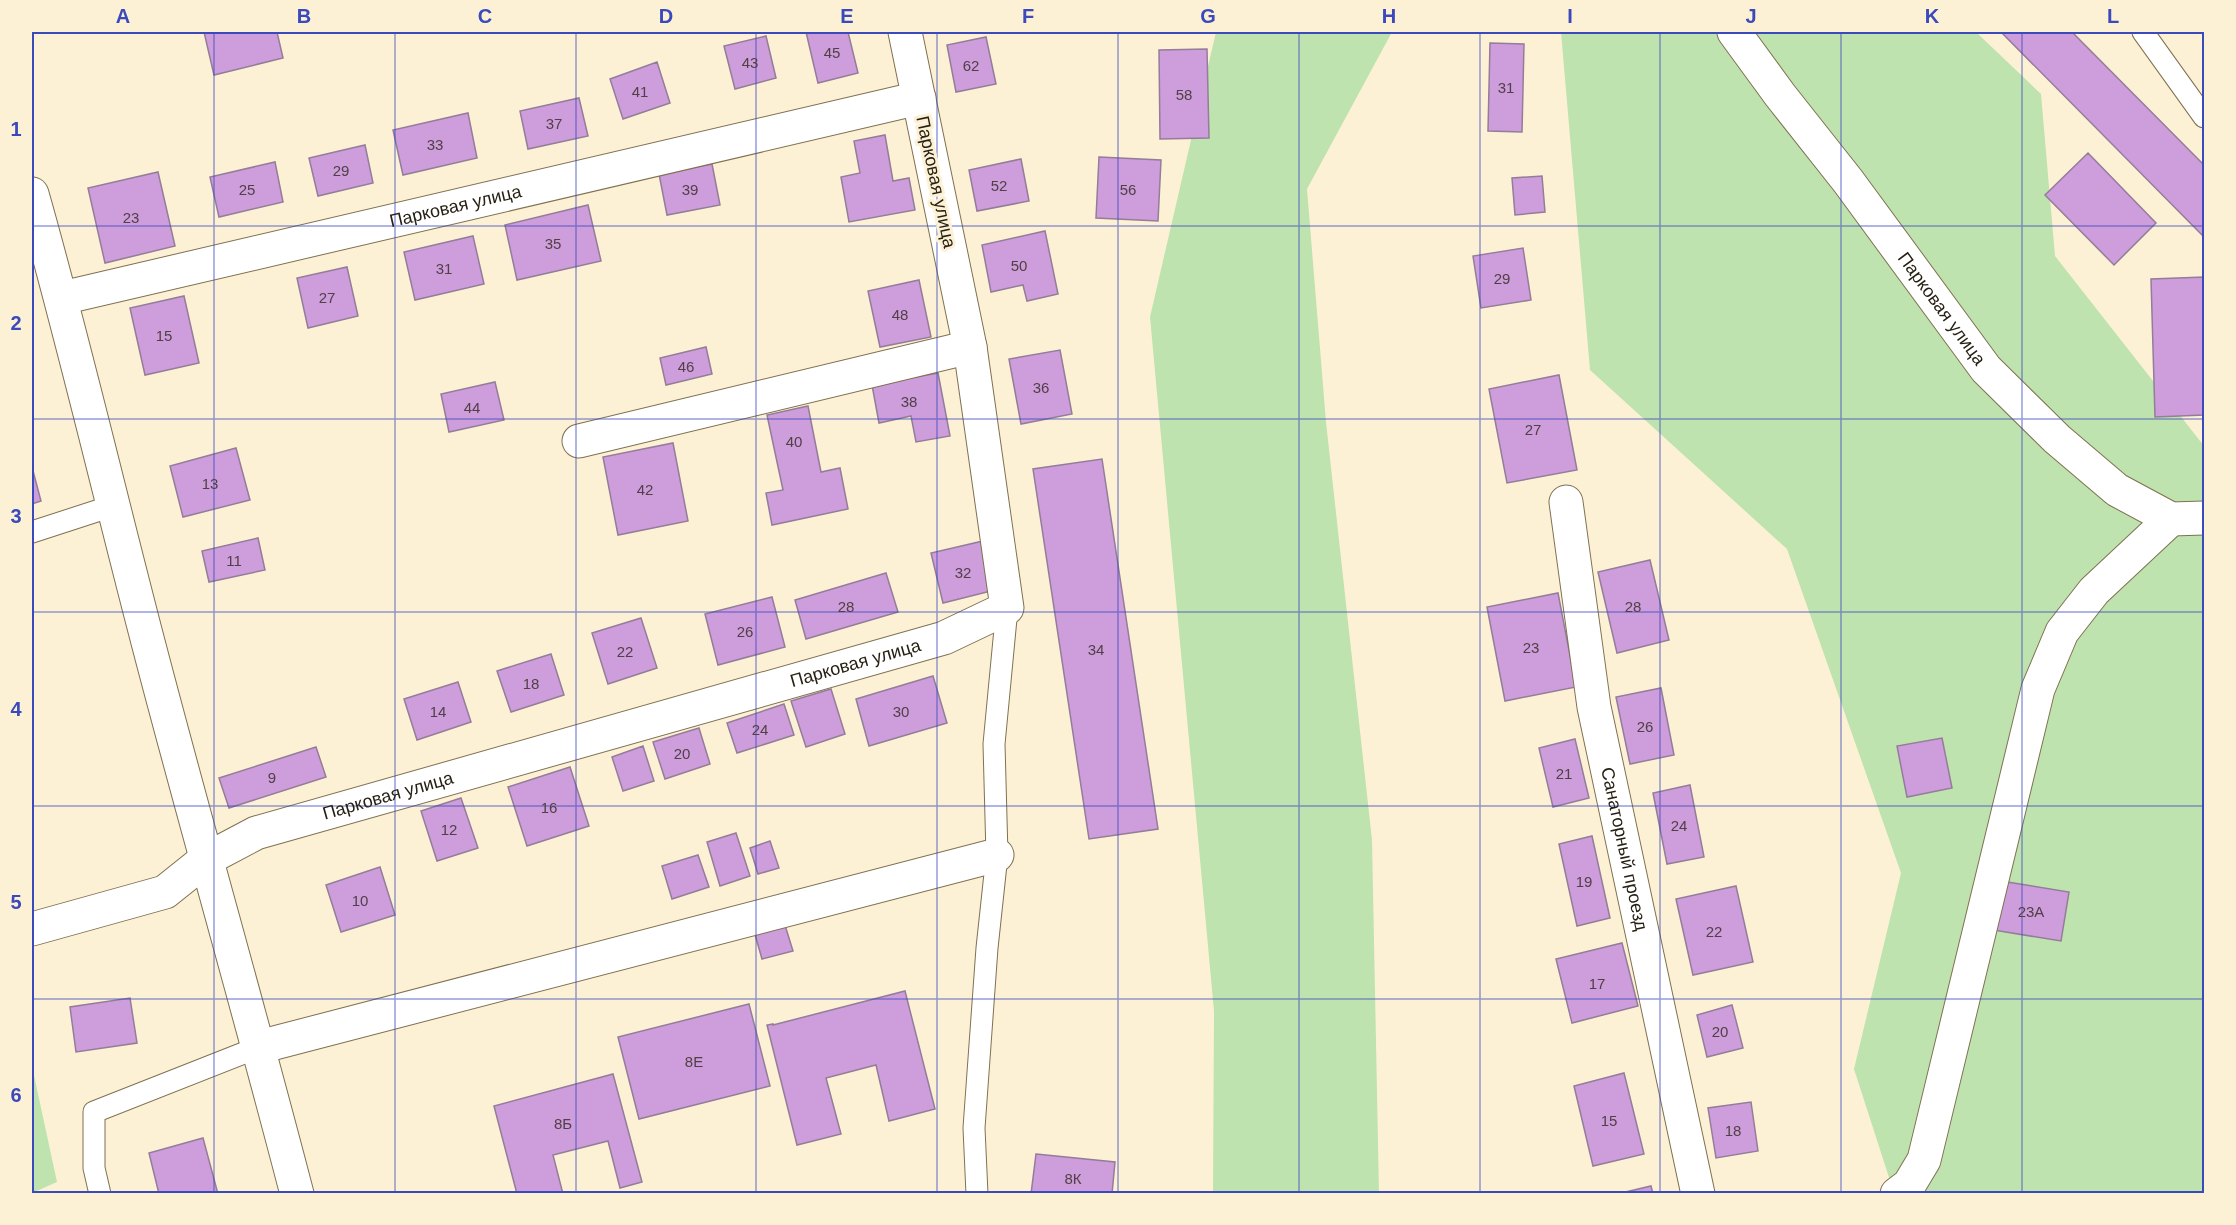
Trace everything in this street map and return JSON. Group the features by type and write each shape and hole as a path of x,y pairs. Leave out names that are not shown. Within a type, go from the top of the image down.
{"street":[{"name":"Парковая улица","path":"32,930 165,892 205,860 256,832 944,638 1007,608 970,347 906,32"},
{"name":"Парковая улица","path":"1734,32 1780,96 1848,181 1986,369 2057,439 2117,490 2171,519 2205,518"},
{"name":"Парковая улица","path":"62,298 919,98"},
{"path":"32,194 62,298 112,506 205,860 259,1047 297,1194"},
{"path":"579,441 970,347"},
{"name":"Санаторный проезд","path":"1566,502 1594,707 1698,1194"},
{"path":"1897,1194 1909,1185 1924,1160 2038,689 2062,632 2094,591 2171,519"},
{"path":"259,1047 997,855"}],"lane":[{"path":"2143,32 2205,117"},
{"path":"32,532 112,506"},
{"path":"977,1194 974,1128 987,948 997,855 994,744 1007,608"},
{"path":"100,1194 94,1168 94,1112 259,1047"}],"green space":[{"path":"1216,32 1392,32 1307,189 1326,422 1372,840 1379,1193 1213,1193 1214,1011 1150,317"},
{"path":"1561,32 1976,32 2041,94 2055,256 2204,446 2204,1193 1894,1193 1854,1069 1901,873 1787,549 1590,370"},
{"path":"32,1066 57,1182 32,1193"}],"building":[{"path":"204,32 277,32 283,58 214,75"},
{"path":"806,32 848,32 858,73 818,83"},
{"path":"2001,32 2072,32 2204,165 2203,236"},
{"path":"766,36 776,78 735,89 724,46"},
{"path":"986,37 996,84 956,92 947,45"},
{"path":"1490,43 1524,44 1522,132 1488,131"},
{"path":"1207,49 1209,138 1160,139 1159,50"},
{"path":"657,62 670,103 623,119 610,79"},
{"path":"579,98 588,136 528,149 520,111"},
{"path":"468,113 477,158 403,175 393,130"},
{"path":"885,135 893,181 909,178 915,210 849,222 841,177 860,173 854,141"},
{"path":"365,145 373,183 318,196 309,158"},
{"path":"2088,153 2156,223 2114,265 2045,195"},
{"path":"1099,157 1161,160 1158,221 1096,218"},
{"path":"1021,159 1029,201 977,211 969,170"},
{"path":"275,162 283,202 219,217 210,177"},
{"path":"712,164 720,205 667,215 659,174"},
{"path":"158,172 175,246 105,263 88,188"},
{"path":"1542,176 1545,212 1515,215 1512,178"},
{"path":"588,205 601,261 517,280 505,225"},
{"path":"1045,231 1058,294 1027,301 1023,285 991,292 982,245"},
{"path":"473,236 484,284 415,300 404,252"},
{"path":"1523,248 1531,300 1481,308 1473,256"},
{"path":"347,267 358,316 308,328 297,278"},
{"path":"2204,277 2204,415 2155,417 2151,279"},
{"path":"919,280 931,337 880,347 868,291"},
{"path":"184,296 199,363 145,375 130,308"},
{"path":"706,347 712,374 666,385 660,358"},
{"path":"1060,350 1072,414 1021,424 1009,359"},
{"path":"938,373 950,436 916,442 911,416 879,423 872,385"},
{"path":"1559,375 1577,470 1507,483 1489,389"},
{"path":"495,382 504,420 449,432 441,394"},
{"path":"808,406 821,472 840,468 848,509 772,525 766,493 783,490 767,415"},
{"path":"673,443 688,521 618,535 603,457"},
{"path":"236,448 250,500 183,517 170,466"},
{"path":"1102,459 1158,829 1089,839 1033,469"},
{"path":"32,467 41,501 32,504"},
{"path":"258,538 265,570 209,582 202,551"},
{"path":"983,541 995,590 943,603 931,553"},
{"path":"1650,560 1669,640 1617,653 1598,572"},
{"path":"886,573 898,612 806,639 795,600"},
{"path":"1558,593 1576,687 1505,701 1487,607"},
{"path":"772,597 785,647 718,665 705,614"},
{"path":"641,618 657,668 608,684 592,633"},
{"path":"551,654 564,695 511,712 497,671"},
{"path":"933,676 947,723 869,746 856,699"},
{"path":"458,682 471,722 417,740 404,699"},
{"path":"1661,688 1674,755 1630,764 1616,697"},
{"path":"831,689 845,734 806,747 791,701"},
{"path":"784,704 794,735 737,753 727,723"},
{"path":"699,728 710,764 665,779 653,742"},
{"path":"1942,738 1952,788 1907,797 1897,746"},
{"path":"1575,739 1589,798 1553,807 1539,748"},
{"path":"643,746 654,781 623,791 612,757"},
{"path":"316,747 326,777 229,808 219,778"},
{"path":"570,767 589,826 527,846 508,787"},
{"path":"1690,785 1704,857 1667,864 1653,793"},
{"path":"461,798 478,848 437,861 421,811"},
{"path":"736,833 750,876 720,886 707,842"},
{"path":"1592,836 1610,918 1577,926 1559,844"},
{"path":"770,841 779,868 758,874 750,848"},
{"path":"698,855 709,887 672,899 662,866"},
{"path":"380,867 395,915 341,932 326,885"},
{"path":"2001,881 2069,892 2061,941 1993,930"},
{"path":"1736,886 1753,962 1693,975 1676,899"},
{"path":"784,922 793,951 762,959 754,931"},
{"path":"1622,943 1638,1006 1572,1023 1556,959"},
{"path":"905,991 935,1109 889,1121 876,1065 826,1078 841,1134 797,1145 767,1025"},
{"path":"130,998 137,1043 76,1052 70,1007"},
{"path":"749,1004 770,1086 639,1119 618,1037"},
{"path":"1732,1005 1743,1048 1707,1057 1697,1015"},
{"path":"1624,1073 1644,1154 1593,1166 1574,1086"},
{"path":"613,1074 642,1182 620,1188 608,1141 553,1155 563,1194 517,1194 494,1106"},
{"path":"1751,1102 1758,1151 1716,1158 1708,1108"},
{"path":"203,1138 218,1194 159,1194 149,1153"},
{"path":"1036,1154 1115,1162 1112,1194 1031,1194"},
{"path":"1651,1186 1653,1194 1617,1194"}]}
